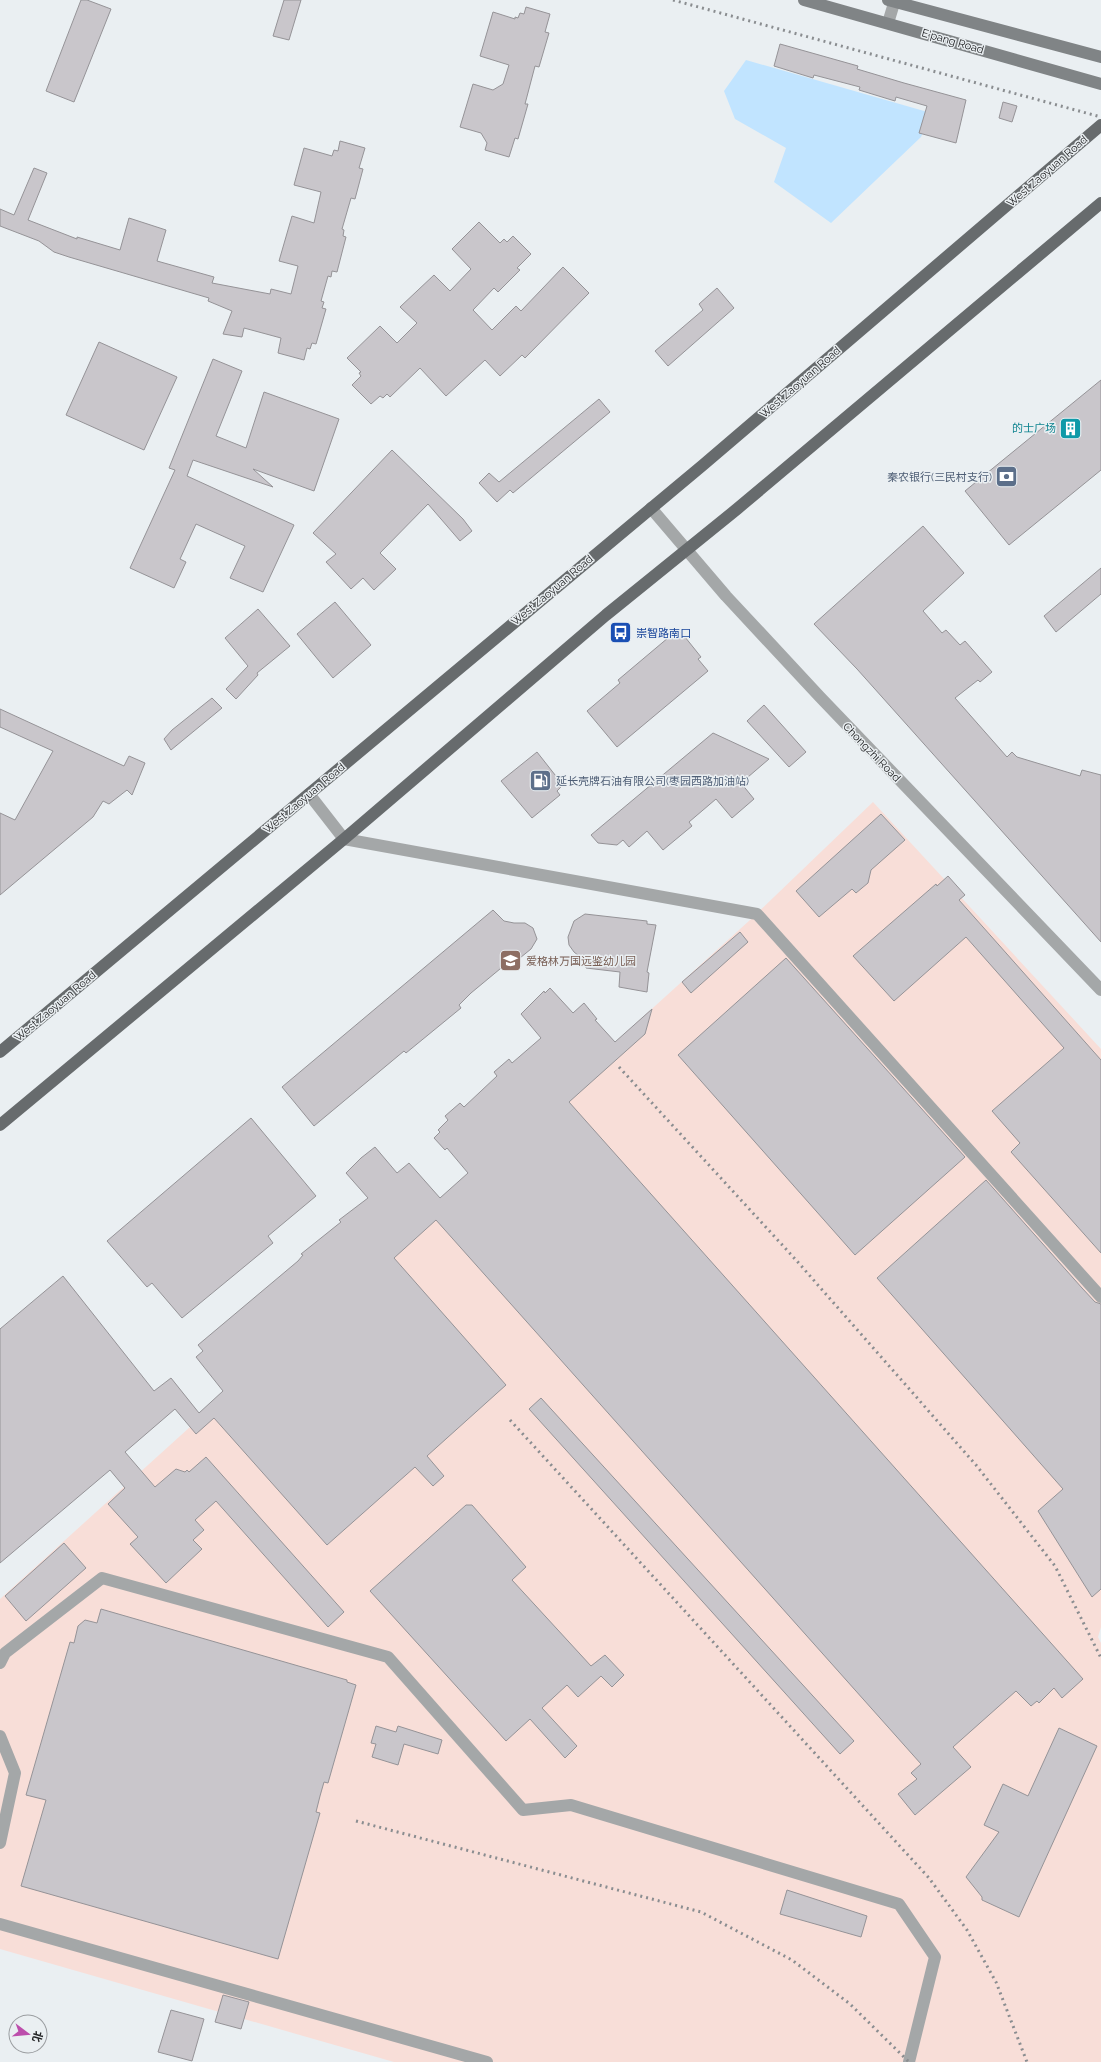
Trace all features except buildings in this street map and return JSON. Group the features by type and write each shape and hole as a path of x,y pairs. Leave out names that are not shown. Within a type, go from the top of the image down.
{"main road":[{"name":"E'pang Road","path":"804,0 1101,84"},
{"name":"E'pang Road","path":"892,1 1101,57"},
{"name":"West Zaoyuan Road","path":"0,1052 703,465 1101,125"},
{"path":"0,1125 344,838 606,614 686,550 1101,203"}],"street":[{"path":"888,23 892,1"},
{"name":"Chongzhi Road","path":"650,508 686,550 820,697 1101,990"},
{"path":"309,794 344,838 757,914 1101,1297"},
{"path":"2,1654 102,1578 388,1657 523,1810 571,1805 899,1904 935,1957 909,2062"},
{"path":"0,1736 15,1773 0,1843"},
{"path":"0,1924 487,2062"}],"shaded area":[{"path":"746,60 931,113 921,137 831,223 774,182 786,148 735,119 724,91"},
{"path":"873,802 1101,1049 1101,1627 1098,1637 1101,1643 1101,2062 394,2062 0,1949 0,1599 750,920"}],"railway":[{"path":"673,0 1101,117"},
{"path":"619,1067 796,1260 976,1465 1055,1566 1101,1658"},
{"path":"510,1420 929,1878 967,1930 996,1982 1027,2062"},
{"path":"356,1821 701,1912 792,1960 850,2004 909,2062"}],"place":[{"name":"的士广场","path":"1071,428"},
{"name":"秦农银行(三民村支行)","path":"1007,477"},
{"name":"崇智路南口","path":"621,633"},
{"name":"延长壳牌石油有限公司(枣园西路加油站)","path":"541,781"},
{"name":"爱格林万国远鉴幼儿园","path":"510,961"}]}
